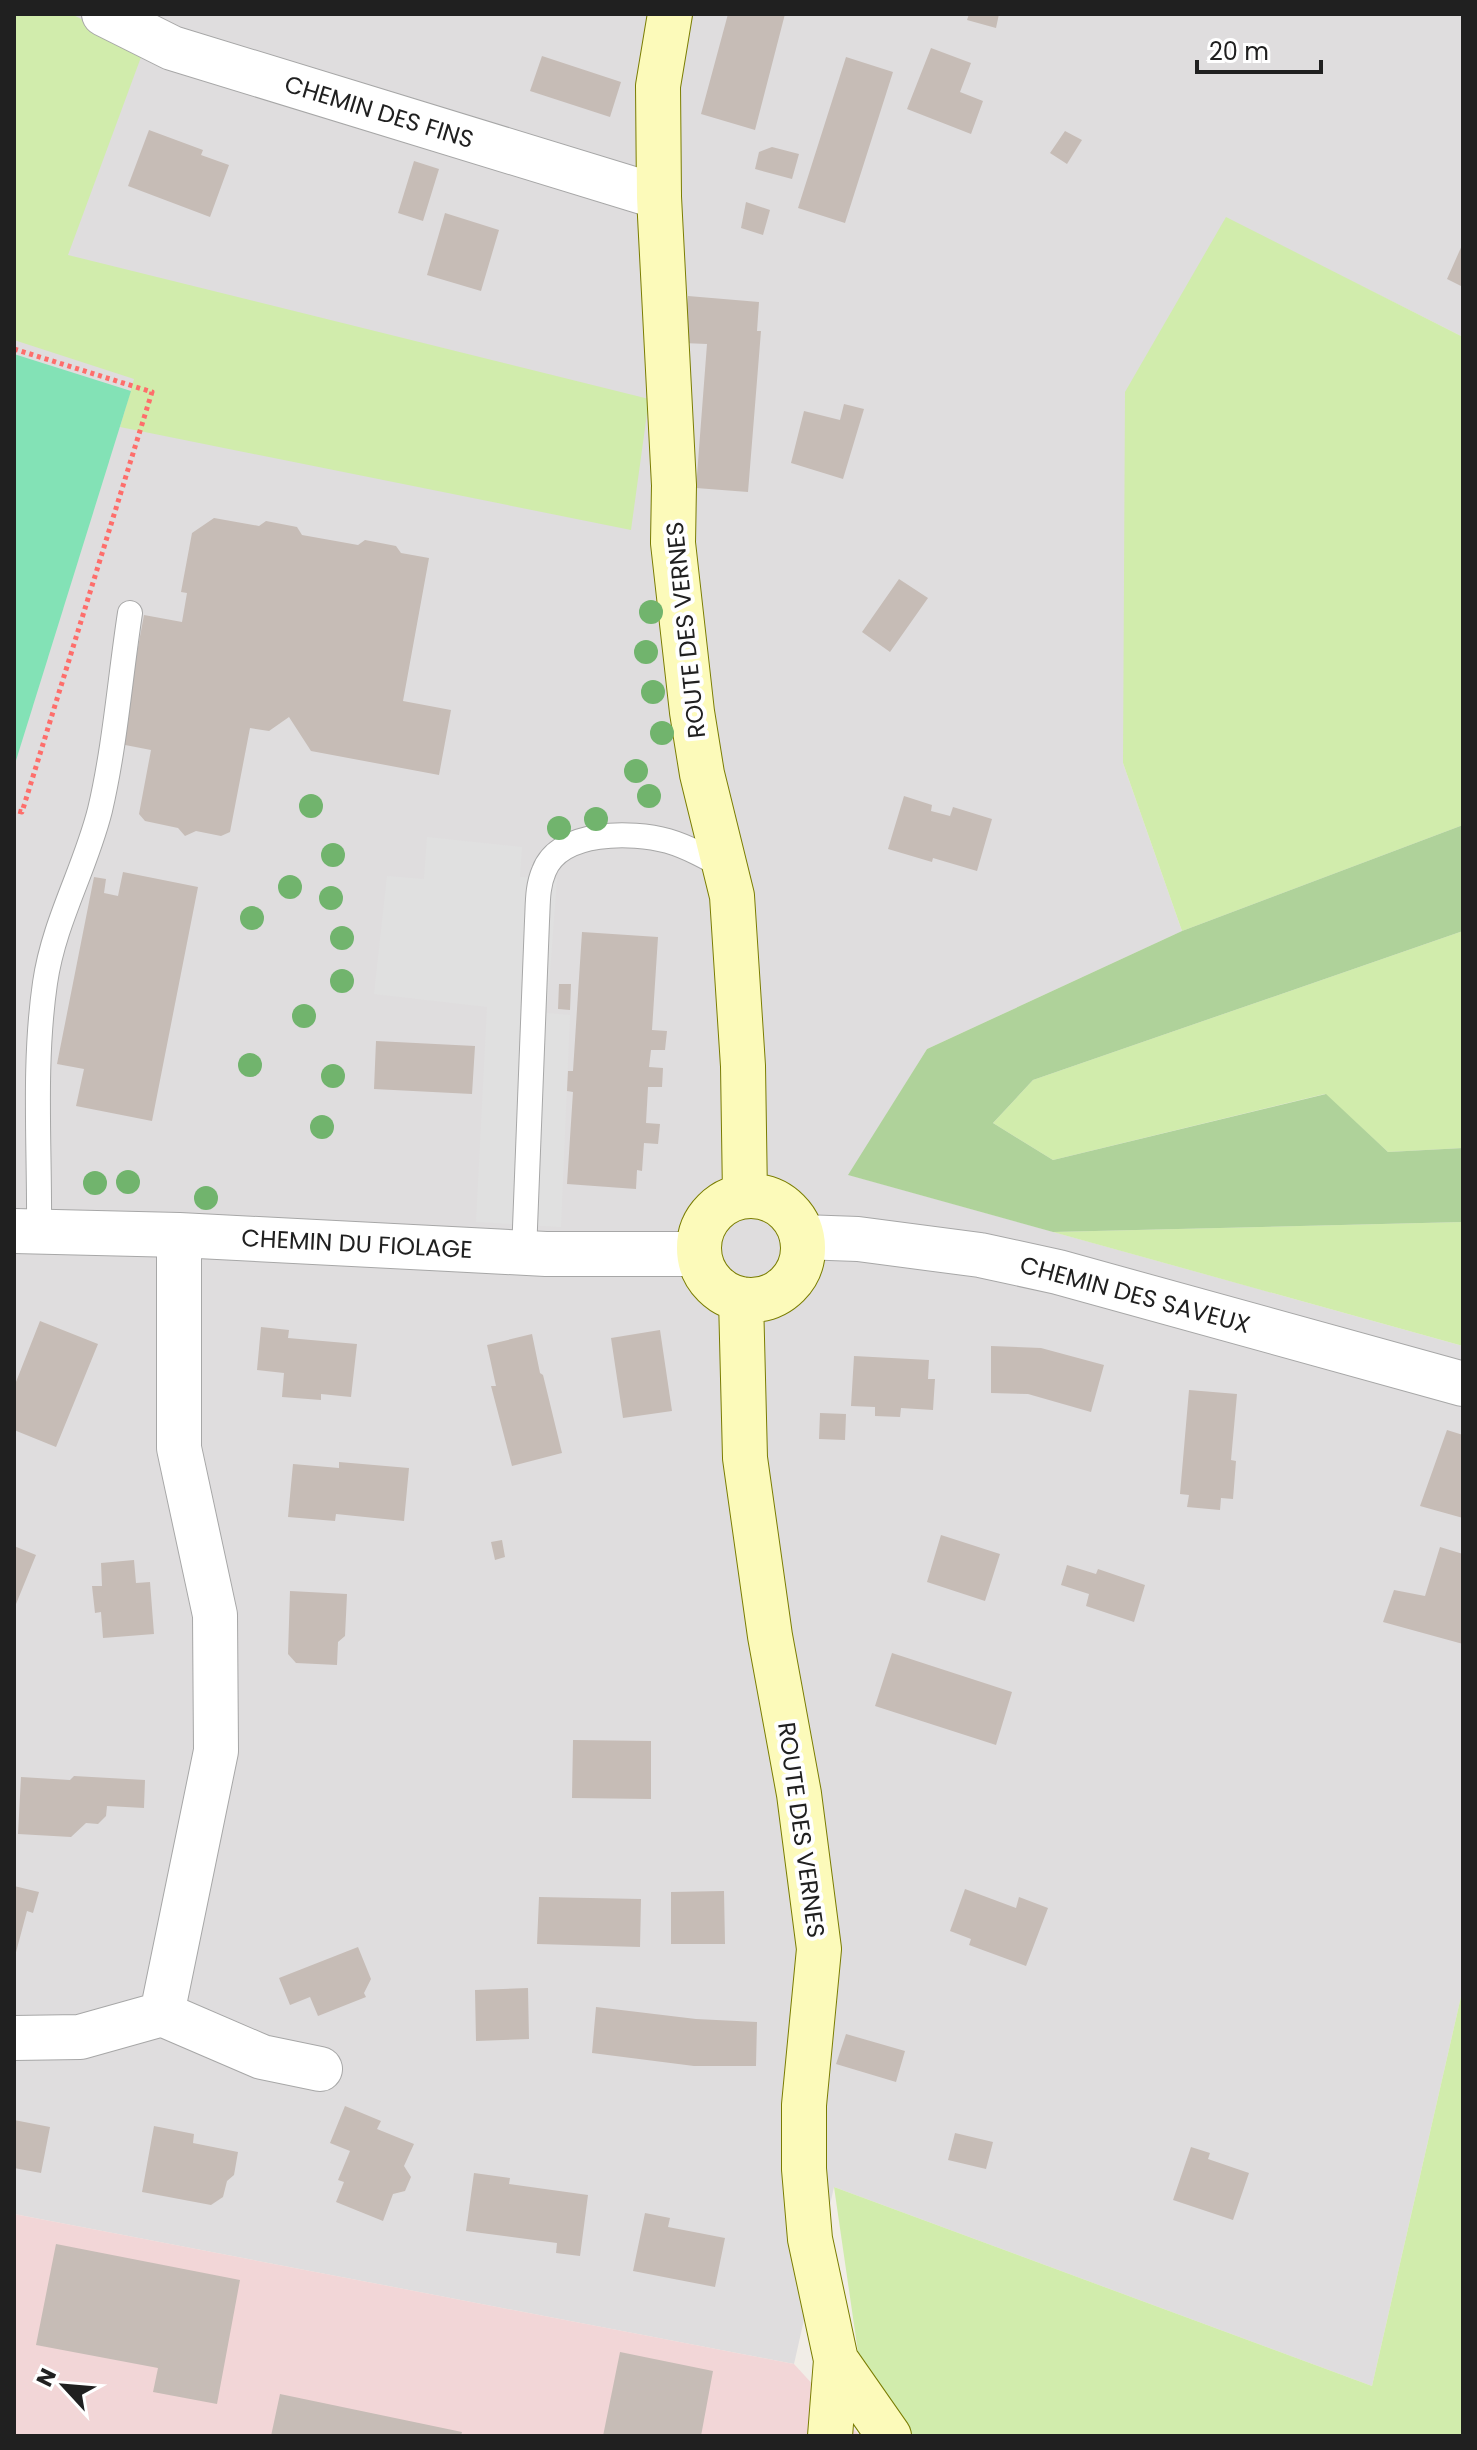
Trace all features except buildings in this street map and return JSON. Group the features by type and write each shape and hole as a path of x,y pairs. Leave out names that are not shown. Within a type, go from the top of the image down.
{"main road":[{"path":"670,14 658,86 659,197 674,485 690,538 725,780 732,852 728,882 743,1066 745,1196"},
{"path":"745,1196 761,1196 788,1210 802,1237 803,1254 798,1270 788,1284 774,1294 759,1299 741,1299 725,1294 704,1270 699,1254 700,1238 706,1222 716,1209 730,1200 745,1196"},
{"name":"ROUTE DES VERNES","path":"741,1299 745,1458 770,1636 799,1794 819,1949 804,2105 805,2175 810,2239 836,2360 830,2436"},
{"name":"ROUTE DES VERNES","path":"836,2360 889,2436"}],"street":[{"name":"CHEMIN DES FINS","path":"104,14 172,48 659,197"},
{"name":"CHEMIN DU FIOLAGE","path":"27,1231 179,1235 524,1253 699,1254"},
{"path":"162,2014 216,1751 215,1615 179,1448 179,1235"},
{"name":"CHEMIN DES SAVEUX","path":"802,1237 858,1239 980,1255 1058,1272 1463,1384"},
{"path":"14,2038 80,2037 162,2014 262,2057 320,2069"}],"lane":[{"path":"27,1231 40,1122 37,1081 45,980 58,925 100,809 130,613"},
{"path":"524,1253 537,921 544,869 557,853 572,844 619,834 665,840 694,851 728,882"}],"path":[{"path":"14,349 152,392 22,812 14,810"}],"shaded area":[{"path":"14,14 1463,14 1463,337 1226,218 1123,763 1182,931 927,1049 849,1175 1463,1346 1463,1988 1372,2386 834,2187 794,2364 14,2214"},
{"path":"427,837 522,847 520,877 557,879 547,1013 570,1015 561,1227 476,1222 487,1007 374,994 387,876 424,879"},
{"path":"14,2214 794,2364 860,2436 14,2436"}],"green space":[{"path":"14,14 71,14 144,49 68,255 649,399 631,530 120,427 134,379 14,340"},
{"path":"1226,217 1463,337 1463,825 1182,931 1123,763 1125,392"},
{"path":"14,354 131,391 14,767"},
{"path":"1463,825 1463,931 1033,1080 993,1123 1053,1160 1326,1094 1388,1152 1463,1148 1463,1222 1053,1232 848,1175 927,1049 1182,931"},
{"path":"1463,931 1463,1148 1388,1152 1325,1094 1053,1160 993,1123 1033,1080"},
{"path":"1463,1222 1463,1346 1053,1232"},
{"path":"1463,1988 1463,2436 907,2436 858,2352 834,2187 1372,2386"}]}
